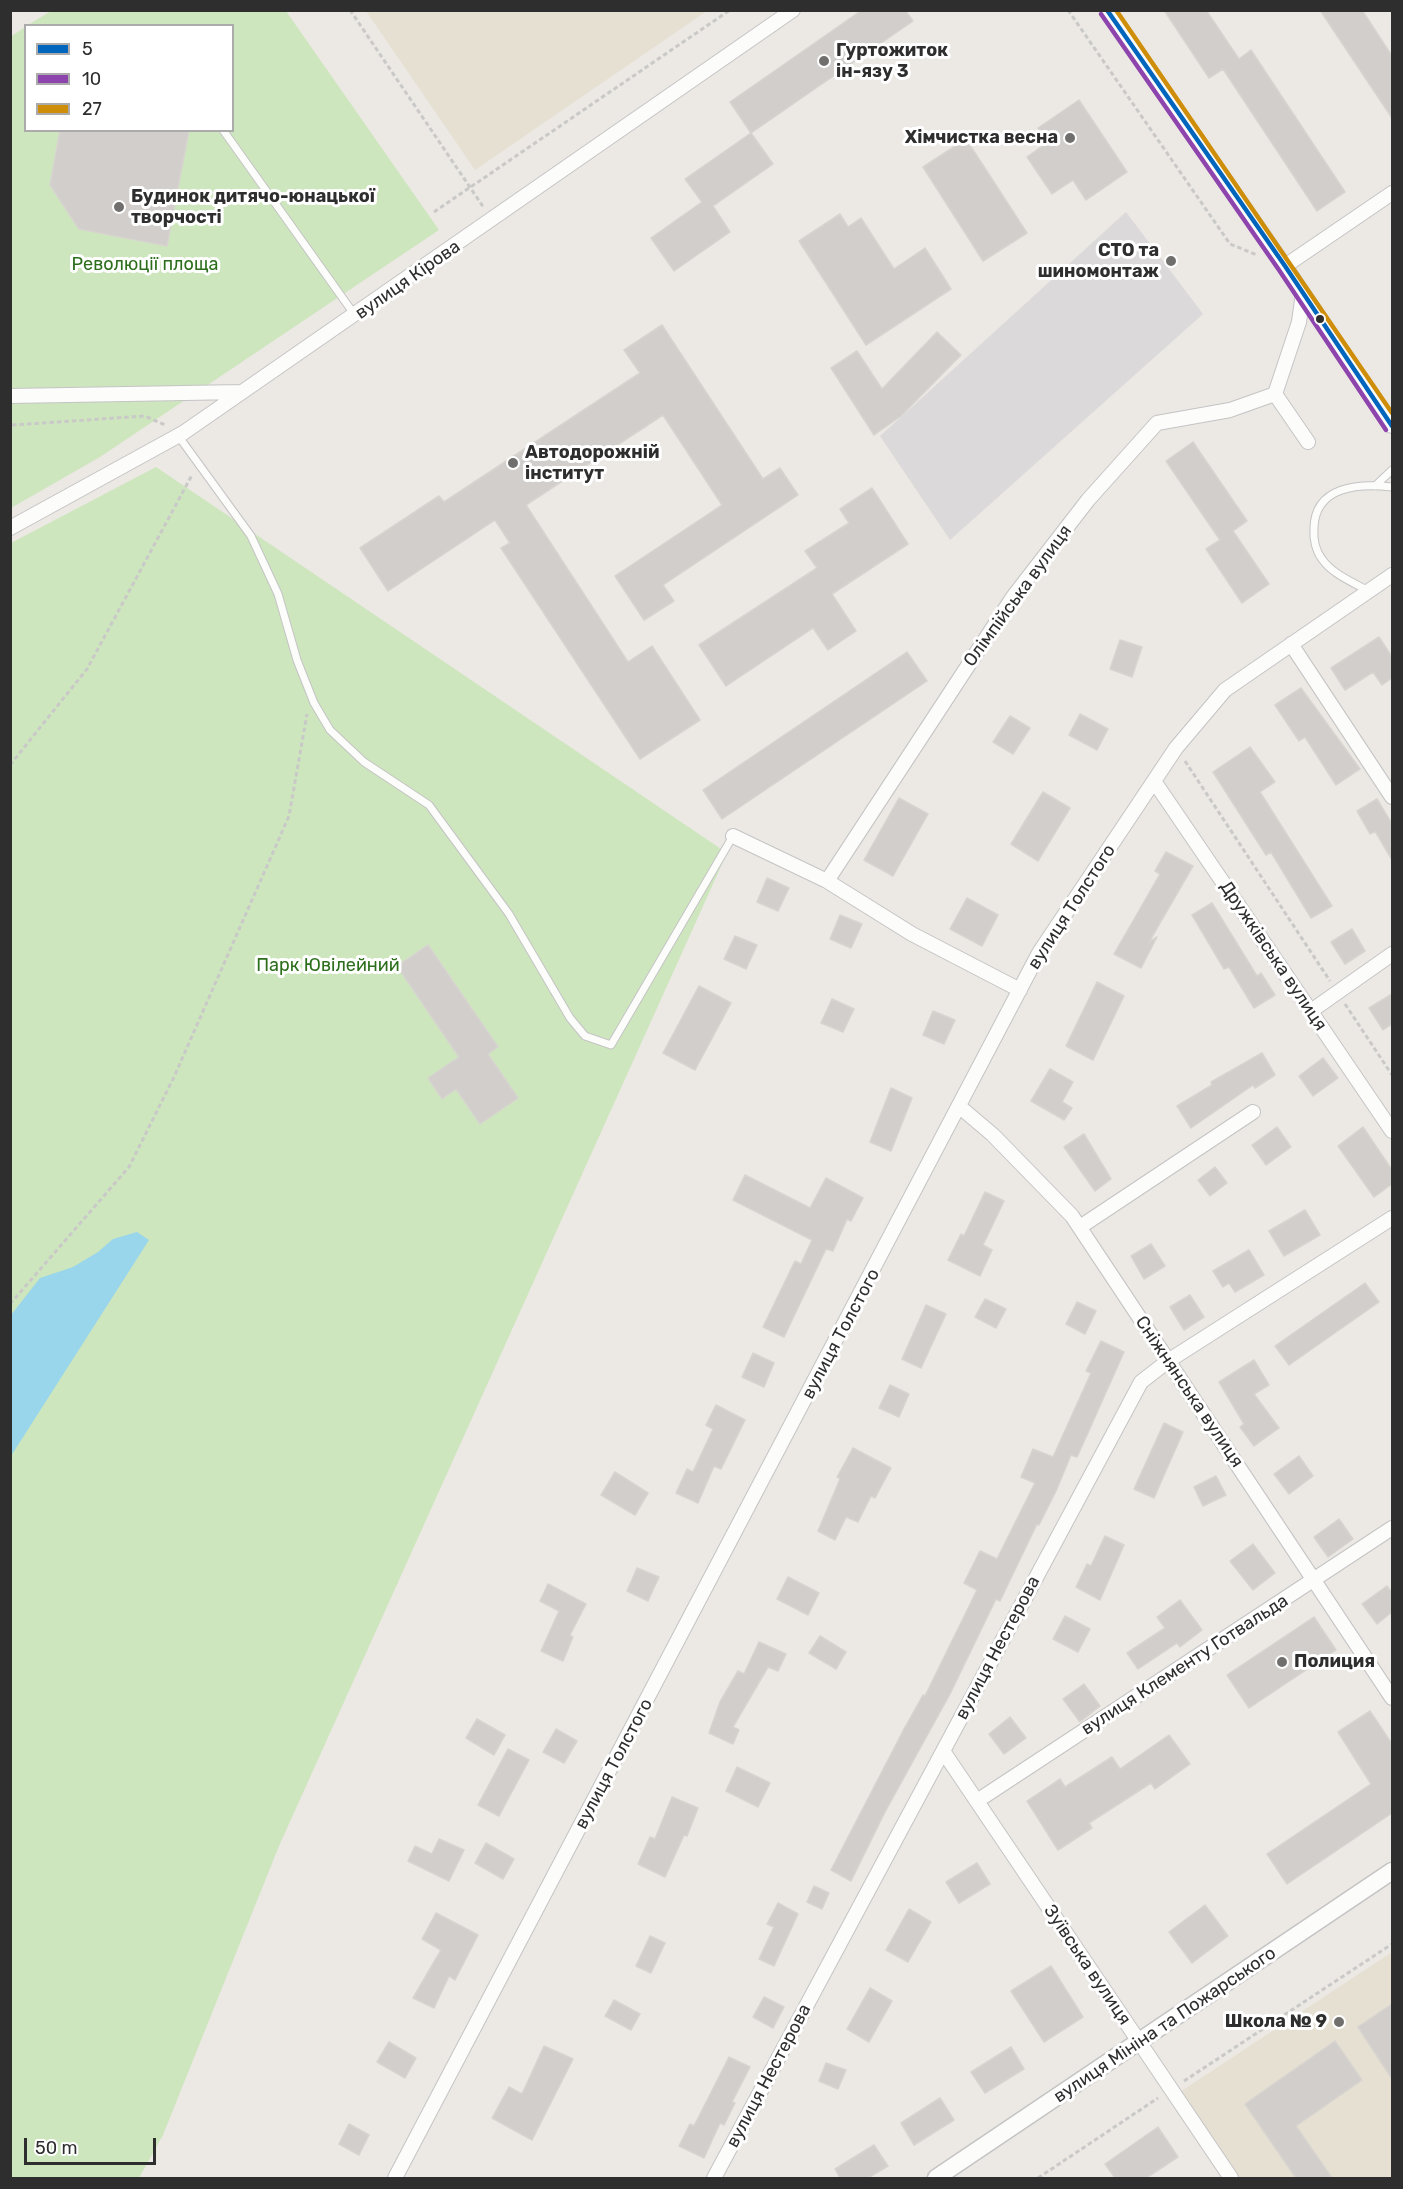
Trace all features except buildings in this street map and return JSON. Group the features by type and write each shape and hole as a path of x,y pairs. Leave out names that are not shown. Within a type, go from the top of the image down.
{"street":[{"name":"вулиця Кірова","path":"10,528 183,433 493,221 793,10"},
{"path":"1107,10 1286,266 1392,427"},
{"path":"1286,266 1392,193"},
{"path":"1303,293 1299,322 1275,394 1308,442"},
{"path":"10,396 242,392"},
{"name":"Олімпійська вулиця","path":"826,881 1012,597 1088,500 1157,423 1230,410 1275,394"},
{"name":"вулиця Толстого","path":"395,2178 1039,953 1176,748 1224,690 1392,575"},
{"path":"1291,645 1392,797"},
{"name":"Дружківська вулиця","path":"1154,781 1392,1131"},
{"path":"733,836 826,881 912,934 1020,990"},
{"path":"1311,1011 1392,954"},
{"name":"Сніжнянська вулиця","path":"960,1107 993,1135 1072,1215 1392,1698"},
{"path":"1080,1227 1253,1112"},
{"name":"вулиця Нестерова","path":"714,2178 1141,1382 1168,1361 1392,1218"},
{"name":"вулиця Клементу Готвальда","path":"977,1802 1392,1528"},
{"name":"Зуївська вулиця","path":"943,1751 1231,2178"},
{"name":"вулиця Мініна та Пожарського","path":"936,2178 1140,2043 1392,1871"}],"lane":[{"path":"224,132 355,316"},
{"path":"183,433 182,441 251,536 278,594 309,689 330,729 364,762 429,805 509,914 570,1018 585,1036 611,1045 733,836"},
{"path":"1375,486 1392,470"},
{"path":"1369,591 1332,569 1322,559 1313,531 1315,515 1326,498 1342,489 1357,485 1392,487"}],"path":[{"path":"350,10 493,221"},
{"path":"434,212 730,10"},
{"path":"1068,10 1230,244 1286,266"},
{"path":"11,424 144,416 183,433"},
{"path":"10,765 87,669 199,463"},
{"path":"10,1304 129,1167 174,1077 289,816 309,689"},
{"path":"1176,748 1392,1075"},
{"path":"1038,2178 1392,1944"}],"shaded area":[{"path":"366,11 707,11 475,170"},
{"path":"1126,212 1203,314 950,540 880,436"},
{"name":"Школа № 9","path":"1392,1952 1392,2178 1239,2178 1180,2092"}],"green space":[{"name":"Революції площа","path":"51,11 286,11 439,230 100,457 11,508 10,37 24,28 24,132 234,132 234,24 30,24"},
{"name":"Парк Ювілейний","path":"156,467 727,853 279,1846 163,2135 139,2178 11,2178 11,543"}],"water":[{"path":"137,1232 149,1240 11,1456 11,1315 40,1278 73,1267 98,1252 113,1239"}],"transit line":[{"name":"5","path":"1107,10 1285,266 1392,426"},
{"name":"27","path":"1116,10 1392,413"},
{"name":"10","path":"1101,14 1279,270 1386,430"}],"place":[{"name":"Гуртожиток ін-язу 3","path":"824,61"},
{"name":"Хімчистка весна","path":"1070,138"},
{"name":"Будинок дитячо-юнацької творчості","path":"119,207"},
{"name":"СТО та шиномонтаж","path":"1171,261"},
{"name":"Автодорожній інститут","path":"513,463"},
{"name":"Полиция","path":"1282,1662"},
{"name":"Школа № 9","path":"1339,2022"}]}
